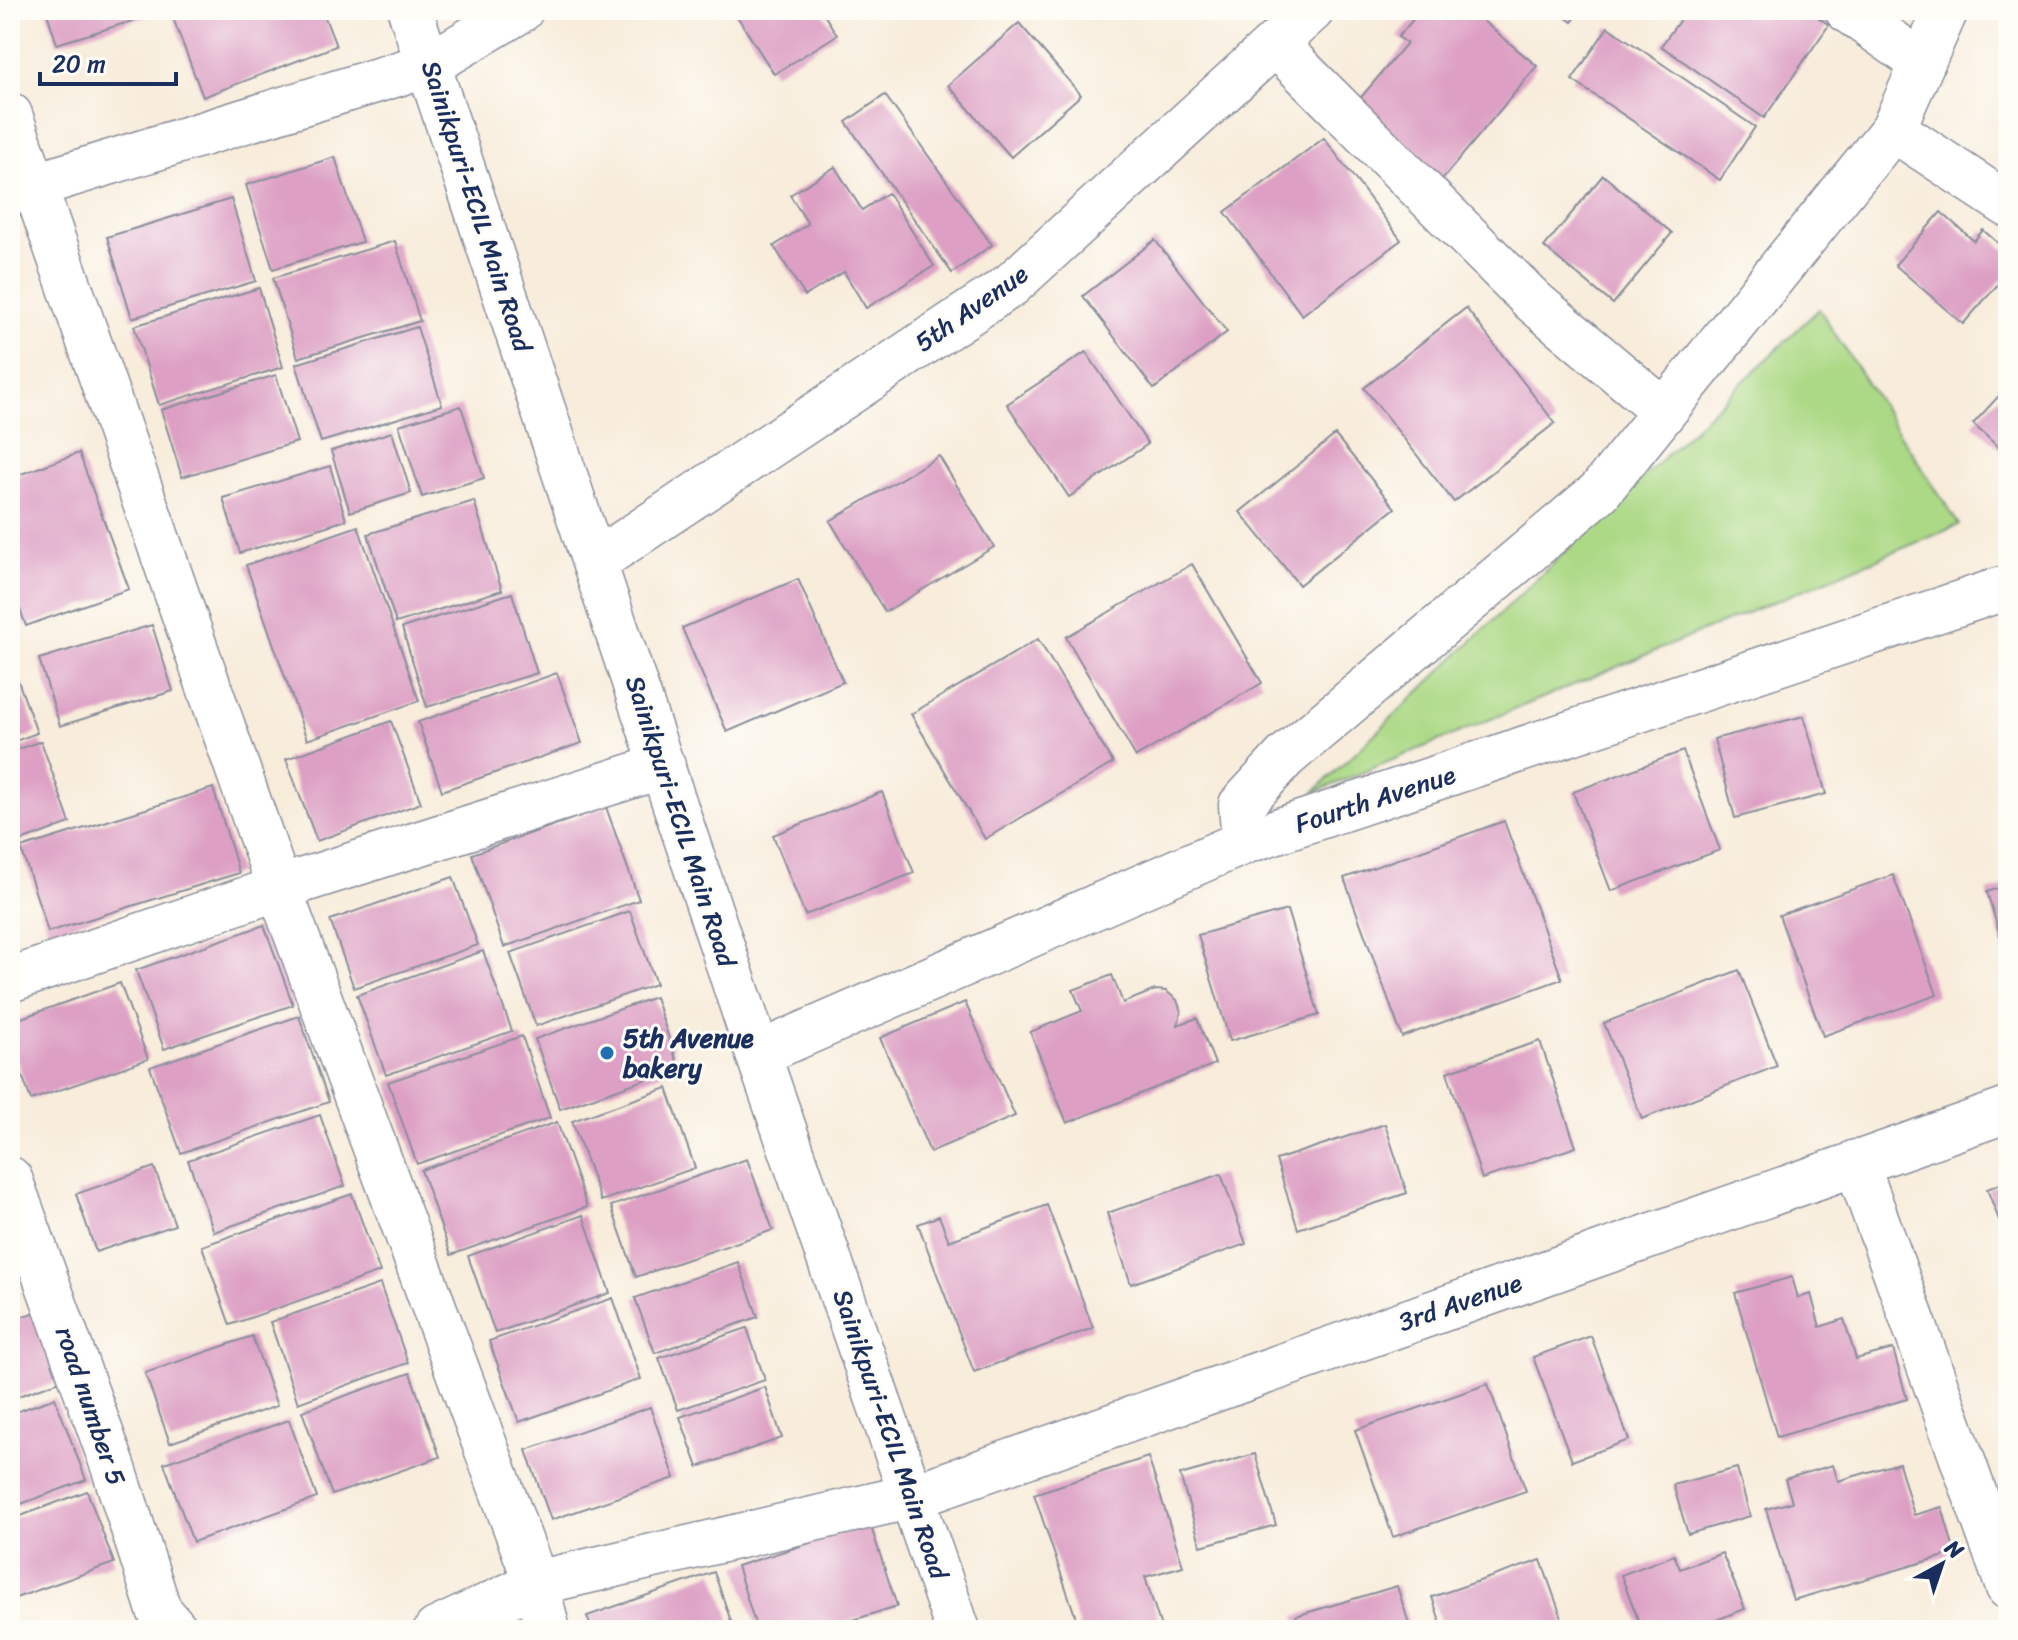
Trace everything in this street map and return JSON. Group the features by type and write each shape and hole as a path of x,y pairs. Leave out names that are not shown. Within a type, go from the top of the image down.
{"street":[{"name":"Sainikpuri-ECIL Main Road","path":"410,10 758,1054 958,1630"},
{"path":"21,189 430,64 521,10"},
{"name":"5th Avenue","path":"595,562 1011,285 1312,10"},
{"path":"1847,10 1922,63"},
{"path":"1244,842 1241,805 1285,757 1599,492 1893,129 1946,10"},
{"path":"1275,44 1533,301 1664,411"},
{"path":"10,115 21,189 536,1583 548,1630"},
{"path":"1893,129 2008,205"},
{"name":"Fourth Avenue","path":"758,1054 1244,842 2008,587"},
{"path":"10,980 279,888 663,766"},
{"name":"3rd Avenue","path":"436,1630 536,1583 913,1496 2008,1110"},
{"path":"1856,1162 2008,1587"},
{"name":"road number 5","path":"10,1179 114,1469 159,1610 176,1630"}],"green space":[{"path":"1819,309 1959,525 1313,793"}],"building":[{"path":"46,10 165,10 165,11 57,44"},
{"path":"170,10 322,10 336,46 203,97"},
{"path":"733,10 821,10 837,35 774,74"},
{"path":"1421,10 1470,10 1537,66 1440,182 1352,108 1407,43 1398,37"},
{"path":"1555,10 1581,10 1572,22"},
{"path":"1687,10 1808,10 1829,25 1764,118 1661,46"},
{"path":"1019,23 1081,95 1011,157 948,85"},
{"path":"1608,27 1755,127 1720,180 1572,80"},
{"path":"885,95 992,245 952,273 846,122"},
{"path":"1324,138 1401,240 1302,315 1225,212"},
{"path":"335,157 362,242 273,269 246,185"},
{"path":"835,167 862,210 888,193 934,266 866,308 844,272 805,296 774,246 808,224 790,195"},
{"path":"1603,175 1672,233 1613,304 1544,247"},
{"path":"231,199 256,281 132,318 107,237"},
{"path":"1941,212 1974,241 1983,230 2008,252 2008,273 1963,324 1895,265"},
{"path":"1155,240 1227,332 1154,389 1083,296"},
{"path":"395,241 420,321 298,358 273,278"},
{"path":"259,288 283,367 159,405 134,326"},
{"path":"1466,308 1555,423 1454,502 1364,388"},
{"path":"417,327 442,405 321,442 296,364"},
{"path":"1086,352 1148,444 1069,497 1007,404"},
{"path":"276,375 297,442 182,477 161,410"},
{"path":"2008,386 2008,452 2006,454 1973,424"},
{"path":"461,406 484,478 422,497 399,425"},
{"path":"392,432 411,493 350,512 331,451"},
{"path":"1335,435 1395,508 1299,585 1240,512"},
{"path":"79,453 129,589 26,626 10,581 10,478"},
{"path":"939,456 994,547 885,612 830,521"},
{"path":"330,466 346,520 240,553 223,498"},
{"path":"474,501 502,590 396,623 368,534"},
{"path":"358,526 419,701 307,740 246,565"},
{"path":"1192,564 1262,683 1136,757 1066,637"},
{"path":"798,579 843,682 727,732 682,628"},
{"path":"512,593 537,673 427,707 402,628"},
{"path":"152,625 173,691 60,726 39,659"},
{"path":"1038,639 1113,763 985,839 911,714"},
{"path":"13,667 37,733 10,743 10,668"},
{"path":"557,673 582,743 442,791 418,722"},
{"path":"1804,716 1826,794 1735,818 1714,739"},
{"path":"391,721 421,803 317,841 286,759"},
{"path":"41,741 70,823 10,845 10,752"},
{"path":"1683,751 1720,850 1611,891 1573,792"},
{"path":"213,788 239,873 48,932 21,848"},
{"path":"882,792 914,873 805,915 773,835"},
{"path":"606,807 639,900 504,947 472,854"},
{"path":"1504,821 1562,979 1402,1037 1344,878"},
{"path":"1893,875 1937,995 1823,1036 1779,915"},
{"path":"453,877 478,945 354,988 330,920"},
{"path":"2008,885 2008,958 2007,959 1987,892"},
{"path":"1287,910 1319,1015 1230,1041 1198,935"},
{"path":"630,911 656,984 536,1026 510,953"},
{"path":"264,925 293,1005 164,1049 136,970"},
{"path":"483,951 512,1031 386,1075 357,995"},
{"path":"1739,970 1777,1066 1642,1119 1604,1023"},
{"path":"1112,975 1123,1003 1155,990 1166,991 1177,1000 1181,1012 1178,1025 1197,1018 1215,1064 1067,1123 1030,1032 1082,1011 1073,990"},
{"path":"120,983 148,1059 31,1100 10,1041 10,1022"},
{"name":"5th Avenue bakery","path":"655,997 679,1068 560,1109 535,1039"},
{"path":"965,1002 1015,1116 930,1152 880,1038"},
{"path":"299,1016 329,1102 181,1153 150,1067"},
{"path":"522,1036 550,1118 417,1164 388,1082"},
{"path":"1540,1041 1576,1147 1482,1179 1447,1072"},
{"path":"667,1088 695,1168 601,1201 572,1121"},
{"path":"320,1115 345,1186 214,1232 188,1160"},
{"path":"557,1122 587,1207 451,1255 421,1170"},
{"path":"1385,1124 1407,1193 1298,1229 1276,1160"},
{"path":"747,1159 773,1230 636,1277 611,1206"},
{"path":"154,1167 175,1225 96,1252 76,1194"},
{"path":"1221,1174 1246,1244 1131,1284 1107,1213"},
{"path":"2008,1181 2008,1243 1987,1189"},
{"path":"352,1194 380,1272 230,1325 202,1246"},
{"path":"1047,1205 1093,1328 974,1372 918,1224 939,1216 949,1241"},
{"path":"583,1215 610,1293 495,1333 468,1256"},
{"path":"738,1262 758,1317 655,1353 635,1298"},
{"path":"1792,1277 1798,1298 1811,1294 1820,1327 1844,1319 1856,1359 1893,1349 1907,1399 1777,1437 1735,1293"},
{"path":"380,1284 408,1363 298,1403 270,1322"},
{"path":"613,1298 641,1379 519,1422 489,1341"},
{"path":"38,1311 63,1380 10,1399 10,1321"},
{"path":"747,1328 765,1380 678,1410 659,1358"},
{"path":"252,1336 277,1406 170,1443 145,1373"},
{"path":"1591,1336 1629,1440 1572,1461 1533,1357"},
{"path":"410,1373 440,1457 332,1495 302,1411"},
{"path":"1488,1384 1526,1491 1393,1537 1355,1430"},
{"path":"765,1387 782,1438 698,1467 680,1417"},
{"path":"55,1398 86,1480 10,1508 10,1414"},
{"path":"650,1407 675,1478 551,1520 526,1450"},
{"path":"289,1420 317,1498 193,1542 164,1463"},
{"path":"1255,1454 1276,1525 1201,1546 1180,1475"},
{"path":"1148,1457 1183,1566 1145,1577 1162,1630 1080,1630 1034,1494"},
{"path":"1899,1463 1914,1515 1942,1507 1955,1553 1793,1600 1766,1509 1792,1502 1785,1479 1833,1465 1838,1481"},
{"path":"1737,1468 1750,1516 1688,1534 1673,1485"},
{"path":"87,1491 114,1563 10,1600 10,1520"},
{"path":"870,1524 897,1606 822,1630 757,1630 737,1566"},
{"path":"1722,1553 1745,1609 1703,1625 1705,1630 1642,1630 1621,1575 1674,1555 1680,1569"},
{"path":"1541,1560 1566,1630 1443,1630 1432,1597"},
{"path":"714,1572 734,1630 592,1630 587,1616"},
{"path":"1397,1586 1411,1630 1300,1630 1296,1616"}],"place":[{"name":"5th Avenue bakery","path":"607,1053"}]}
